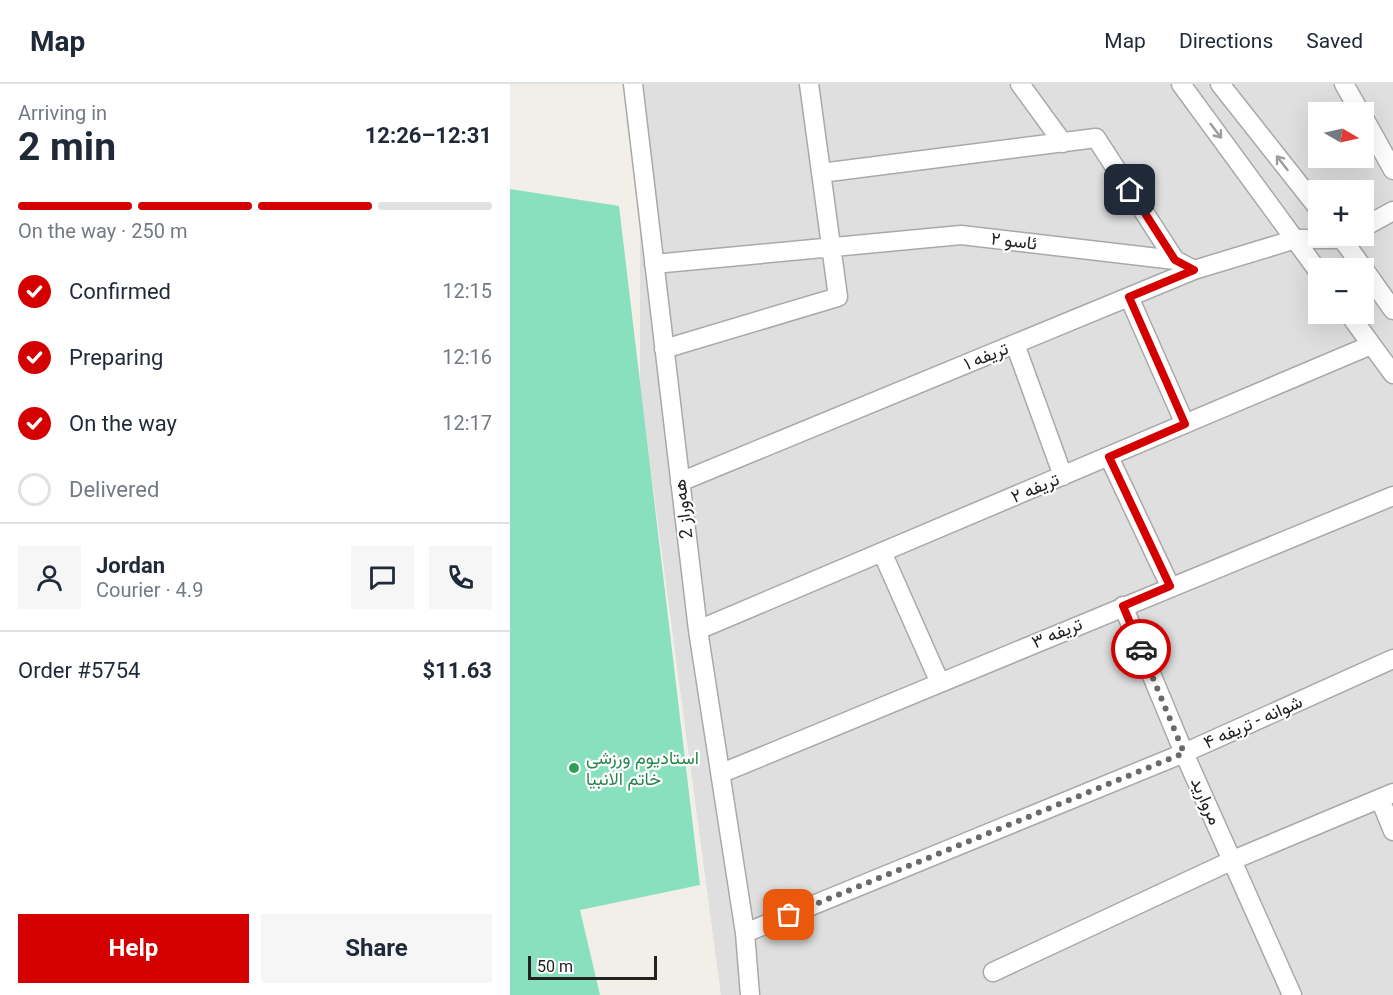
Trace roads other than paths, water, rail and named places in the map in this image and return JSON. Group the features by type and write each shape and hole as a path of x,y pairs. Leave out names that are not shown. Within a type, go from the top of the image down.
{"street":[{"name":"هەوراز 2","path":"633,84 698,630 745,933 750,995"},
{"path":"664,349 838,297 809,84"},
{"path":"1020,84 1064,143"},
{"path":"1181,84 1309,258"},
{"path":"1220,84 1308,195"},
{"path":"1344,84 1354,102"},
{"path":"1374,136 1393,170"},
{"path":"821,173 1096,138 1175,260"},
{"path":"1374,222 1392,213"},
{"name":"ئاسو ۲","path":"654,264 961,235 1175,260 1194,270"},
{"name":"تریفه ۱","path":"680,482 1194,270 1296,239 1308,238"},
{"path":"1374,283 1393,310"},
{"path":"1129,297 1185,424"},
{"path":"1356,324 1393,374"},
{"path":"1015,344 1063,476"},
{"name":"تریفه ۲","path":"698,630 1371,345"},
{"path":"1109,457 1170,586"},
{"name":"تریفه ۳","path":"722,773 1170,586 1393,496"},
{"path":"882,552 940,683"},
{"name":"مروارید","path":"1123,606 1184,753 1292,995"},
{"name":"شوانه - تریفه ۴","path":"745,933 1184,753 1393,659"},
{"path":"993,972 1233,860 1386,796 1393,831"}],"place":[{"name":"استادیوم ورزشی خاتم الانبیا","path":"574,768"}]}
